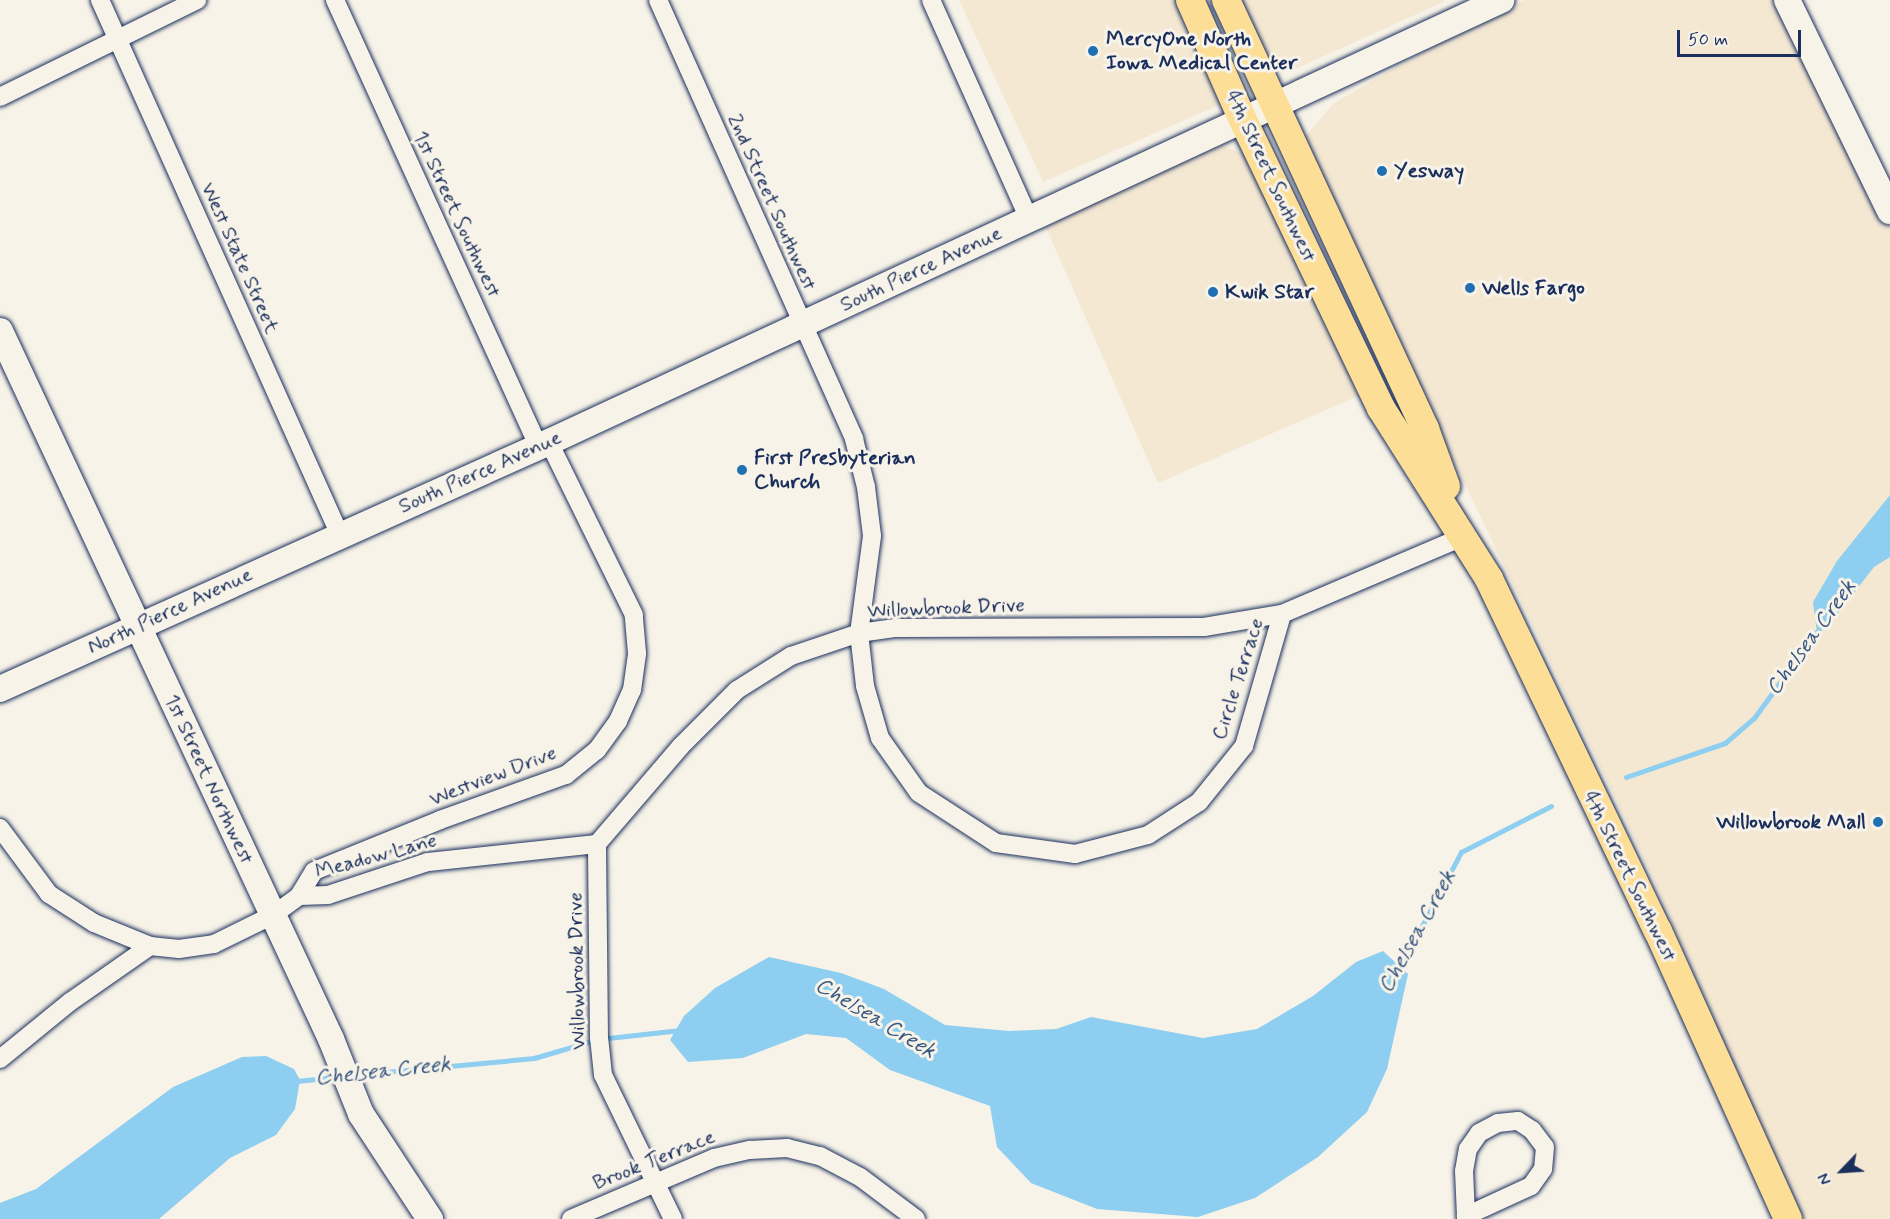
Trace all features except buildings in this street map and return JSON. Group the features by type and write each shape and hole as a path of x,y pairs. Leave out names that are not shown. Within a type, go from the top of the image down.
{"main road":[{"name":"4th Street Southwest","path":"1190,0 1242,118 1382,408 1465,536"},
{"name":"4th Street Southwest","path":"1226,0 1425,429 1465,536 1658,931 1788,1219"},
{"name":"South Pierce Avenue","path":"339,533 544,444 1242,118 1501,0"},
{"path":"1786,0 1890,211"},
{"name":"1st Street Northwest","path":"0,331 331,1039 361,1114 430,1219"},
{"name":"North Pierce Avenue","path":"0,689 339,533"}],"street":[{"name":"West State Street","path":"100,0 339,533"},
{"path":"0,98 116,38 197,0"},
{"name":"1st Street Southwest","path":"334,0 544,444"},
{"name":"2nd Street Southwest","path":"658,0 801,325 854,439 866,487 872,536 859,633"},
{"path":"931,0 1029,219"},
{"name":"Westview Drive","path":"299,896 314,871 440,820 566,775 597,750 618,721 632,690 637,653 634,615 544,444"},
{"name":"Willowbrook Drive","path":"673,1219 603,1075 599,1039 597,844 681,746 736,690 791,656 859,633 896,628 1204,627 1282,614 1465,536"},
{"name":"Circle Terrace","path":"859,633 865,686 880,738 919,793 996,843 1075,854 1148,835 1199,802 1244,746 1282,614"},
{"name":"Meadow Lane","path":"0,828 49,894 94,923 150,946 179,949 214,944 273,915 299,896 328,895 428,862 597,844"},
{"path":"0,1059 70,1002 150,946"},
{"path":"1518,1121 1532,1130 1545,1147 1543,1169 1531,1186 1463,1217 1464,1171 1468,1149 1479,1133 1498,1123 1518,1121"},
{"name":"Brook Terrace","path":"571,1219 714,1158 750,1150 786,1148 820,1156 860,1177 916,1219"}],"shaded area":[{"name":"MercyOne North Iowa Medical Center","path":"959,0 1179,0 1226,102 1043,182"},
{"path":"1240,0 1443,0 1444,2 1293,70 1266,63"},
{"path":"1525,0 1798,0 1890,190 1890,1219 1801,1219 1654,880 1301,141 1334,103 1470,25"},
{"path":"1222,145 1250,157 1365,393 1158,483 1034,200"}],"water":[{"path":"1890,495 1890,557 1874,567 1832,621 1817,632 1813,602 1837,561"},
{"path":"1383,951 1408,974 1387,1069 1367,1112 1318,1157 1255,1198 1198,1217 1097,1209 1031,1183 997,1147 990,1106 890,1070 846,1038 806,1034 743,1058 688,1062 670,1040 684,1016 715,988 769,957 841,973 884,989 945,1025 1009,1031 1056,1029 1091,1017 1203,1038 1257,1029 1313,996 1356,962"},
{"path":"266,1056 294,1069 300,1080 295,1109 276,1135 230,1158 159,1219 0,1219 0,1203 36,1189 173,1087 242,1057"}],"waterway":[{"name":"Chelsea Creek","path":"1626,777 1725,743 1754,718 1821,626"},
{"name":"Chelsea Creek","path":"1397,973 1461,852 1551,806"},
{"name":"Chelsea Creek","path":"352,1075 534,1058 599,1039 681,1030"},
{"name":"Chelsea Creek","path":"296,1081 337,1077"}],"place":[{"name":"MercyOne North Iowa Medical Center","path":"1093,51"},
{"name":"Yesway","path":"1382,171"},
{"name":"Wells Fargo","path":"1470,288"},
{"name":"Kwik Star","path":"1213,292"},
{"name":"First Presbyterian Church","path":"742,470"},
{"name":"Willowbrook Mall","path":"1878,822"}]}
